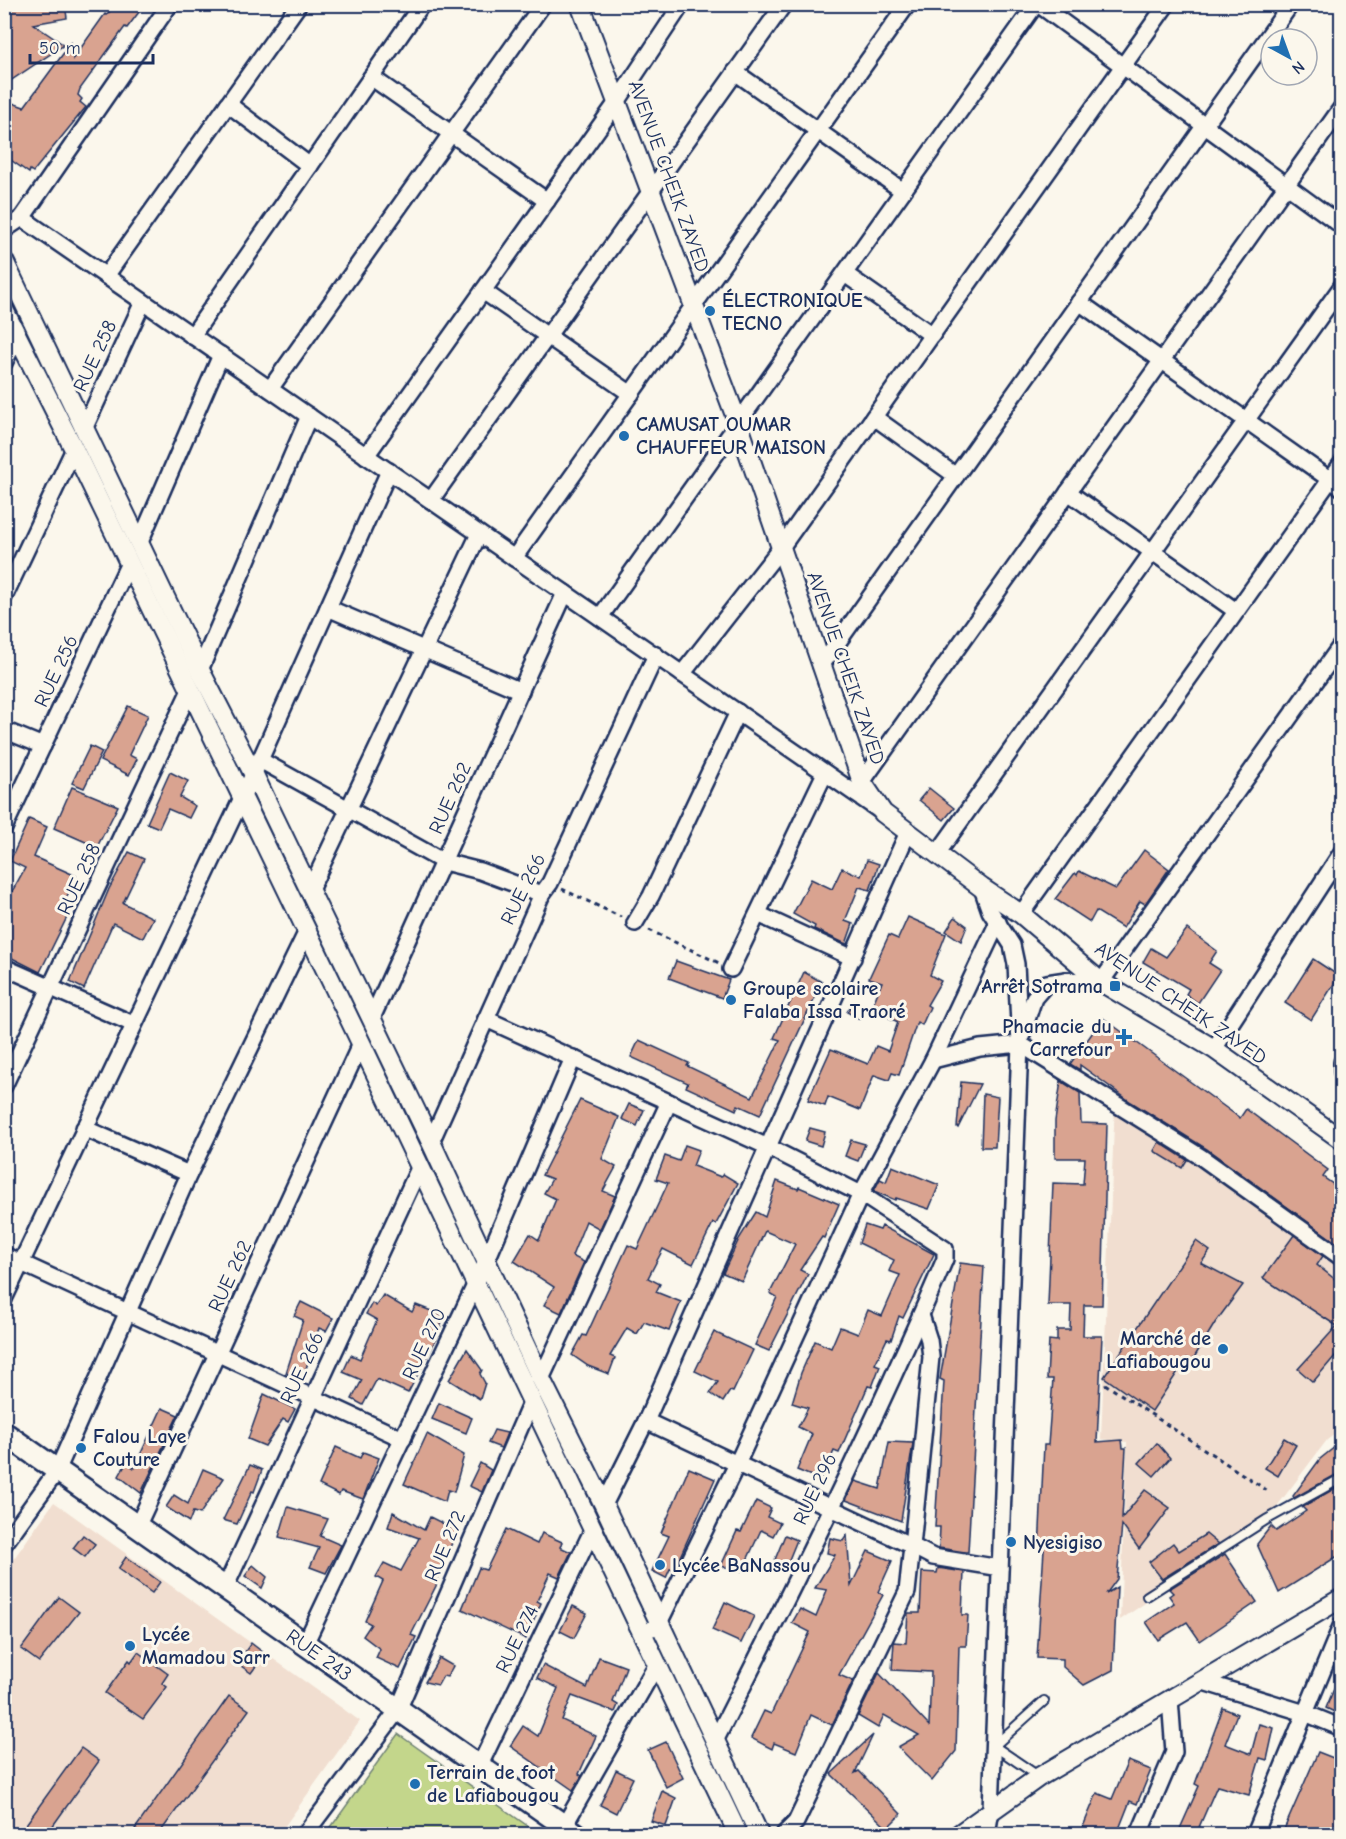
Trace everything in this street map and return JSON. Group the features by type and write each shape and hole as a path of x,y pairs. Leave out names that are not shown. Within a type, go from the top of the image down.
{"main road":[{"name":"RUE 243","path":"4,1433 570,1830"}],"street":[{"path":"4,230 22,218 170,4"},
{"path":"106,276 299,4"},
{"path":"192,336 422,4"},
{"path":"270,389 543,4"},
{"name":"AVENUE CHEIK ZAYED","path":"580,4 738,423 862,782 883,813 982,888 1021,914 1101,982 1214,1049 1341,1140"},
{"path":"366,456 617,102 682,4"},
{"path":"431,500 784,4"},
{"path":"514,558 908,4"},
{"path":"600,617 1037,4 1341,226"},
{"path":"682,674 780,549 1167,4"},
{"path":"821,666 1291,4"},
{"path":"735,72 903,191"},
{"path":"371,78 547,201"},
{"path":"228,104 310,166"},
{"path":"862,782 1341,107"},
{"path":"22,218 883,813"},
{"path":"4,261 200,670 256,767 310,890 759,1834"},
{"path":"845,274 932,335"},
{"path":"937,854 1341,286"},
{"path":"483,291 631,394"},
{"name":"RUE 258","path":"85,427 143,302"},
{"path":"1079,302 1335,484"},
{"path":"4,310 74,448 420,1166 738,1834"},
{"path":"4,363 18,336"},
{"path":"140,542 221,355"},
{"path":"200,670 309,416"},
{"path":"874,417 956,476"},
{"path":"4,597 74,448"},
{"path":"1021,914 1236,610 1335,484 1341,463"},
{"path":"4,1299 256,767 389,471"},
{"path":"1068,492 1236,610"},
{"path":"310,890 479,534"},
{"name":"RUE 256","path":"4,828 129,563"},
{"name":"RUE 262","path":"372,1018 565,593"},
{"path":"328,608 521,691"},
{"path":"1020,1044 1034,998 1047,983 1066,980 1101,982 1341,644"},
{"name":"RUE 266","path":"431,1142 542,894 550,883 656,656"},
{"name":"RUE 258","path":"4,1086 190,690"},
{"path":"635,923 651,896 738,712"},
{"path":"4,730 43,746"},
{"path":"256,767 349,810 444,862 480,871 542,894"},
{"path":"731,969 825,773"},
{"path":"604,1505 646,1421 908,832"},
{"path":"1214,1049 1341,852"},
{"path":"982,888 990,911 1012,945 1016,964 1020,1044 991,1810"},
{"path":"758,914 853,958"},
{"path":"643,1634 659,1623 736,1464 861,1194 933,1060 998,922"},
{"path":"4,1544 57,1471 189,1174 306,933"},
{"path":"4,968 133,1024"},
{"path":"486,1019 768,1147 861,1194"},
{"name":"RUE 262","path":"137,1527 360,1042"},
{"path":"933,1060 980,1048 1020,1044 1201,1156 1341,1258"},
{"name":"RUE 270","path":"305,1644 486,1262 573,1058"},
{"path":"1341,1062 1341,1072"},
{"path":"541,1379 669,1102"},
{"path":"84,1128 189,1174"},
{"name":"RUE 266","path":"225,1588 420,1166"},
{"name":"RUE 296","path":"714,1743 830,1507 945,1259 945,1250 861,1194"},
{"path":"4,1255 87,1291 403,1438"},
{"path":"784,1834 796,1822 908,1592 931,1357 929,1340 921,1315"},
{"name":"RUE 272","path":"305,1834 398,1710 532,1400"},
{"path":"646,1421 933,1557 1000,1568"},
{"name":"RUE 274","path":"479,1767 593,1529"},
{"path":"969,1832 991,1810 1039,1778 1341,1598"},
{"path":"1255,1834 1341,1624"},
{"path":"570,1830 657,1664"},
{"path":"1200,1681 1305,1713 1341,1728"},
{"path":"1139,1834 1174,1752 1170,1699"}],"lane":[{"path":"1147,1596 1266,1520 1341,1478"},
{"path":"1039,1778 994,1746 1044,1701"}],"path":[{"path":"1106,1384 1268,1491"}],"shaded area":[{"name":"Marché de Lafiabougou","path":"1115,1101 1341,1269 1342,1429 1327,1440 1266,1521 1120,1620 1127,1442 1101,1439"},
{"name":"Lycée Mamadou Sarr","path":"54,1502 360,1721 279,1834 5,1834 5,1571"}],"green space":[{"name":"Terrain de foot de Lafiabougou","path":"398,1734 539,1834 326,1834"}],"building":[{"path":"4,4 65,4 67,18 33,24 64,45 4,85"},
{"path":"115,4 130,4 139,12 127,28 125,27 80,89 78,95 82,99 80,102 86,107 33,172 30,170 29,173 8,158 9,155 4,152 4,100 24,107 71,43 73,59 105,14 107,15"},
{"path":"128,706 148,715 129,755 137,759 129,775 100,761"},
{"path":"90,746 102,752 84,788 72,783"},
{"path":"170,772 188,781 180,797 195,806 189,818 168,809 159,828 147,823"},
{"path":"72,787 118,806 97,847 54,828"},
{"path":"929,788 954,808 944,820 919,800"},
{"path":"29,819 47,827 34,857 76,876 65,901 73,905 40,972 4,954 4,906 25,868 10,861"},
{"path":"1144,850 1169,869 1145,904 1140,901 1123,928 1096,911 1090,922 1055,899 1079,871 1116,889"},
{"path":"129,852 144,859 123,903 153,918 143,938 113,923 84,989 70,982 109,889"},
{"path":"867,860 879,864 870,890 859,887 845,921 853,924 846,944 814,929 815,926 793,914 811,879 832,889 842,868 861,876"},
{"path":"908,917 946,934 930,975 941,981 927,1005 930,1007 922,1025 917,1022 899,1075 892,1073 889,1080 874,1075 860,1110 828,1097 825,1106 808,1100 831,1049 868,1064 876,1046 888,1051 898,1022 871,1009 882,982 869,978 889,935 898,939"},
{"path":"955,917 967,926 961,941 946,931"},
{"path":"1187,929 1217,951 1209,963 1220,970 1198,1003 1186,994 1189,989 1143,962 1151,948 1166,957"},
{"path":"1313,959 1339,976 1311,1020 1285,1003"},
{"path":"676,961 729,980 722,998 669,978"},
{"path":"804,972 822,982 760,1115 738,1105 736,1110 686,1087 688,1083 631,1057 639,1040 689,1063 687,1066 752,1097 780,1040 774,1038"},
{"path":"854,1001 867,1008 860,1019 847,1012"},
{"path":"1103,1018 1240,1118 1246,1109 1328,1170 1323,1177 1341,1190 1341,1246 1207,1149 1131,1102 1080,1065 1080,1070 1070,1064"},
{"path":"1061,1081 1080,1093 1081,1123 1107,1124 1102,1305 1084,1305 1083,1336 1102,1336 1097,1442 1122,1440 1123,1448 1126,1448 1122,1518 1145,1490 1170,1508 1139,1549 1122,1525 1117,1579 1106,1594 1117,1587 1113,1670 1084,1685 1063,1667 1063,1659 1037,1658 1044,1550 1039,1550 1044,1445 1048,1445 1053,1379 1047,1379 1049,1340 1057,1341 1057,1330 1070,1330 1071,1305 1048,1305 1053,1183 1083,1184 1085,1158 1055,1158 1055,1121"},
{"path":"961,1082 980,1084 958,1128 957,1127"},
{"path":"983,1094 998,1097 995,1147 981,1147"},
{"path":"580,1100 619,1117 602,1159 616,1167 603,1191 615,1196 600,1229 586,1221 572,1256 584,1262 561,1313 544,1305 554,1287 514,1261 530,1234 539,1240 556,1199 544,1193 552,1179 542,1175"},
{"path":"629,1104 644,1110 637,1126 622,1119"},
{"path":"810,1128 825,1132 821,1146 805,1141"},
{"path":"851,1140 865,1144 858,1161 845,1156"},
{"path":"1159,1142 1187,1160 1182,1168 1154,1151"},
{"path":"685,1145 699,1150 693,1166 721,1177 723,1174 738,1183 716,1224 713,1223 693,1264 663,1249 648,1278 660,1284 656,1292 681,1302 669,1331 644,1322 637,1334 627,1328 610,1356 615,1358 609,1374 588,1366 572,1355 583,1335 586,1336 628,1245 637,1249 668,1183 656,1179 665,1156 679,1161"},
{"path":"892,1166 939,1185 929,1209 896,1198 895,1200 874,1191 880,1179 886,1182"},
{"path":"777,1181 798,1189 799,1187 839,1204 824,1238 822,1237 800,1270 808,1274 769,1351 755,1345 777,1297 770,1293 795,1244 765,1231 742,1281 723,1273 739,1239 756,1212 765,1217"},
{"path":"865,1225 880,1230 882,1226 934,1254 903,1318 899,1316 891,1340 887,1339 875,1364 880,1366 872,1387 868,1386 839,1453 834,1451 821,1480 797,1470 812,1434 798,1427 808,1408 792,1403 801,1373 815,1341 831,1348 840,1327 858,1334 868,1310 882,1316 900,1275 889,1271 894,1260 859,1243"},
{"path":"1294,1235 1323,1256 1317,1265 1341,1284 1341,1349 1313,1382 1298,1369 1337,1326 1263,1278"},
{"path":"1196,1241 1210,1251 1201,1263 1243,1285 1215,1323 1192,1361 1187,1358 1152,1411 1104,1377"},
{"path":"960,1263 984,1266 968,1552 939,1548 940,1527 935,1527 944,1381 940,1379"},
{"path":"383,1295 412,1312 416,1305 444,1316 438,1335 408,1393 377,1379 363,1405 352,1399 362,1380 343,1372 351,1355 360,1359 377,1320 366,1314 372,1303 376,1306"},
{"path":"301,1302 333,1318 326,1331 319,1328 303,1378 286,1373 303,1320 294,1316"},
{"path":"714,1332 753,1350 733,1392 730,1391 723,1402 710,1393 718,1382 695,1371"},
{"path":"467,1349 482,1370 480,1374 485,1383 480,1399 449,1380"},
{"path":"264,1394 295,1409 288,1422 283,1419 265,1446 248,1439"},
{"path":"439,1403 472,1418 466,1433 432,1419"},
{"path":"162,1408 178,1415 141,1493 119,1476 127,1462 134,1468"},
{"path":"494,1430 507,1433 501,1448 488,1443"},
{"path":"427,1434 464,1455 454,1492 448,1490 445,1502 404,1484"},
{"path":"1284,1438 1296,1445 1278,1476 1265,1468"},
{"path":"889,1442 913,1443 901,1521 846,1500 855,1481 880,1489"},
{"path":"1341,1442 1341,1472 1294,1498 1293,1496 1320,1459"},
{"path":"1157,1443 1170,1458 1154,1476 1139,1463"},
{"path":"336,1447 360,1458 363,1452 379,1458 363,1499 341,1491 339,1495 319,1485"},
{"path":"480,1463 491,1470 482,1492 469,1486"},
{"path":"250,1465 262,1470 254,1492 252,1491 237,1524 223,1520"},
{"path":"689,1468 715,1479 674,1570 670,1569 666,1578 652,1571 669,1536 661,1533"},
{"path":"203,1469 224,1478 200,1514 193,1512 189,1522 166,1507 174,1495 188,1504"},
{"path":"1341,1485 1341,1554 1279,1593 1257,1544 1271,1526 1276,1531 1306,1511 1302,1507"},
{"path":"756,1501 771,1508 767,1517 780,1523 773,1536 761,1530 742,1571 721,1566 737,1531 741,1532"},
{"path":"288,1507 328,1519 320,1536 341,1545 326,1573 310,1567 319,1548 279,1537"},
{"path":"393,1512 424,1530 430,1517 458,1531 443,1561 436,1586 411,1635 416,1637 400,1669 376,1658 380,1649 363,1636 371,1624 365,1621 383,1581 376,1577 384,1563 401,1571 419,1538 388,1527"},
{"path":"506,1529 537,1544 542,1533 562,1542 560,1547 571,1552 559,1577 550,1573 537,1601 541,1603 526,1639 462,1609 479,1568 486,1570"},
{"path":"1206,1534 1218,1544 1162,1579 1149,1562 1173,1543 1179,1551"},
{"path":"83,1535 95,1544 85,1557 73,1548"},
{"path":"785,1535 797,1540 786,1567 774,1562"},
{"path":"847,1535 851,1586 868,1551 892,1561 878,1592 883,1595 839,1675 853,1681 832,1725 811,1715 796,1752 774,1743 772,1749 751,1738 764,1711 771,1714 810,1632 792,1623 800,1609 816,1617 827,1590 815,1588 835,1555 827,1553 830,1538 843,1541"},
{"path":"1225,1554 1257,1602 1200,1641 1187,1622 1158,1640 1146,1622 1174,1603 1169,1596 1173,1593 1169,1589"},
{"path":"126,1557 160,1582 152,1593 118,1569"},
{"path":"253,1565 267,1577 262,1588 245,1576"},
{"path":"938,1568 964,1572 962,1615 968,1615 966,1646 959,1646 956,1751 932,1781 898,1747 919,1735 884,1715 878,1728 858,1716 879,1673 929,1726 931,1672 892,1670 894,1642 906,1643 908,1613 920,1613 922,1572 937,1573"},
{"path":"59,1597 79,1612 39,1662 21,1649"},
{"path":"725,1602 754,1616 741,1643 712,1630"},
{"path":"573,1606 587,1613 574,1638 560,1631"},
{"path":"251,1643 265,1654 251,1673 237,1663"},
{"path":"138,1652 168,1674 162,1683 167,1687 143,1719 105,1693 129,1660 131,1662"},
{"path":"599,1657 626,1667 613,1702 618,1705 615,1712 572,1696 562,1720 596,1736 579,1774 582,1776 573,1790 510,1746 523,1726 538,1736 558,1688 537,1678 543,1665 587,1688"},
{"path":"439,1658 453,1666 447,1677 443,1676 438,1685 425,1682"},
{"path":"1341,1672 1341,1715 1326,1708"},
{"path":"229,1696 249,1710 159,1834 142,1834 135,1829"},
{"path":"1223,1708 1237,1714 1225,1744 1251,1754 1259,1724 1274,1728 1267,1760 1260,1758 1249,1795 1217,1786 1196,1834 1187,1834 1179,1831 1199,1786 1195,1784"},
{"path":"873,1735 855,1773 859,1771 901,1814 887,1828 831,1774"},
{"path":"666,1742 683,1778 666,1787 648,1750"},
{"path":"81,1748 99,1761 47,1834 19,1834"},
{"path":"1318,1752 1341,1761 1341,1834 1282,1834"},
{"path":"1128,1761 1151,1770 1137,1804 1130,1801 1117,1834 1080,1834 1097,1793 1112,1799"},
{"path":"616,1770 633,1778 616,1813 600,1805"},
{"path":"662,1791 676,1798 666,1826 651,1821"}],"place":[{"name":"ÉLECTRONIQUE TECNO","path":"710,311"},
{"name":"CAMUSAT OUMAR CHAUFFEUR MAISON","path":"624,436"},
{"name":"Arrêt Sotrama","path":"1115,986"},
{"name":"Groupe scolaire Falaba Issa Traoré","path":"731,1000"},
{"name":"Phamacie du Carrefour","path":"1124,1037"},
{"name":"Marché de Lafiabougou","path":"1223,1349"},
{"name":"Falou Laye Couture","path":"81,1448"},
{"name":"Nyesigiso","path":"1011,1542"},
{"name":"Lycée BaNassou","path":"660,1565"},
{"name":"Lycée Mamadou Sarr","path":"130,1646"},
{"name":"Terrain de foot de Lafiabougou","path":"415,1784"}]}
